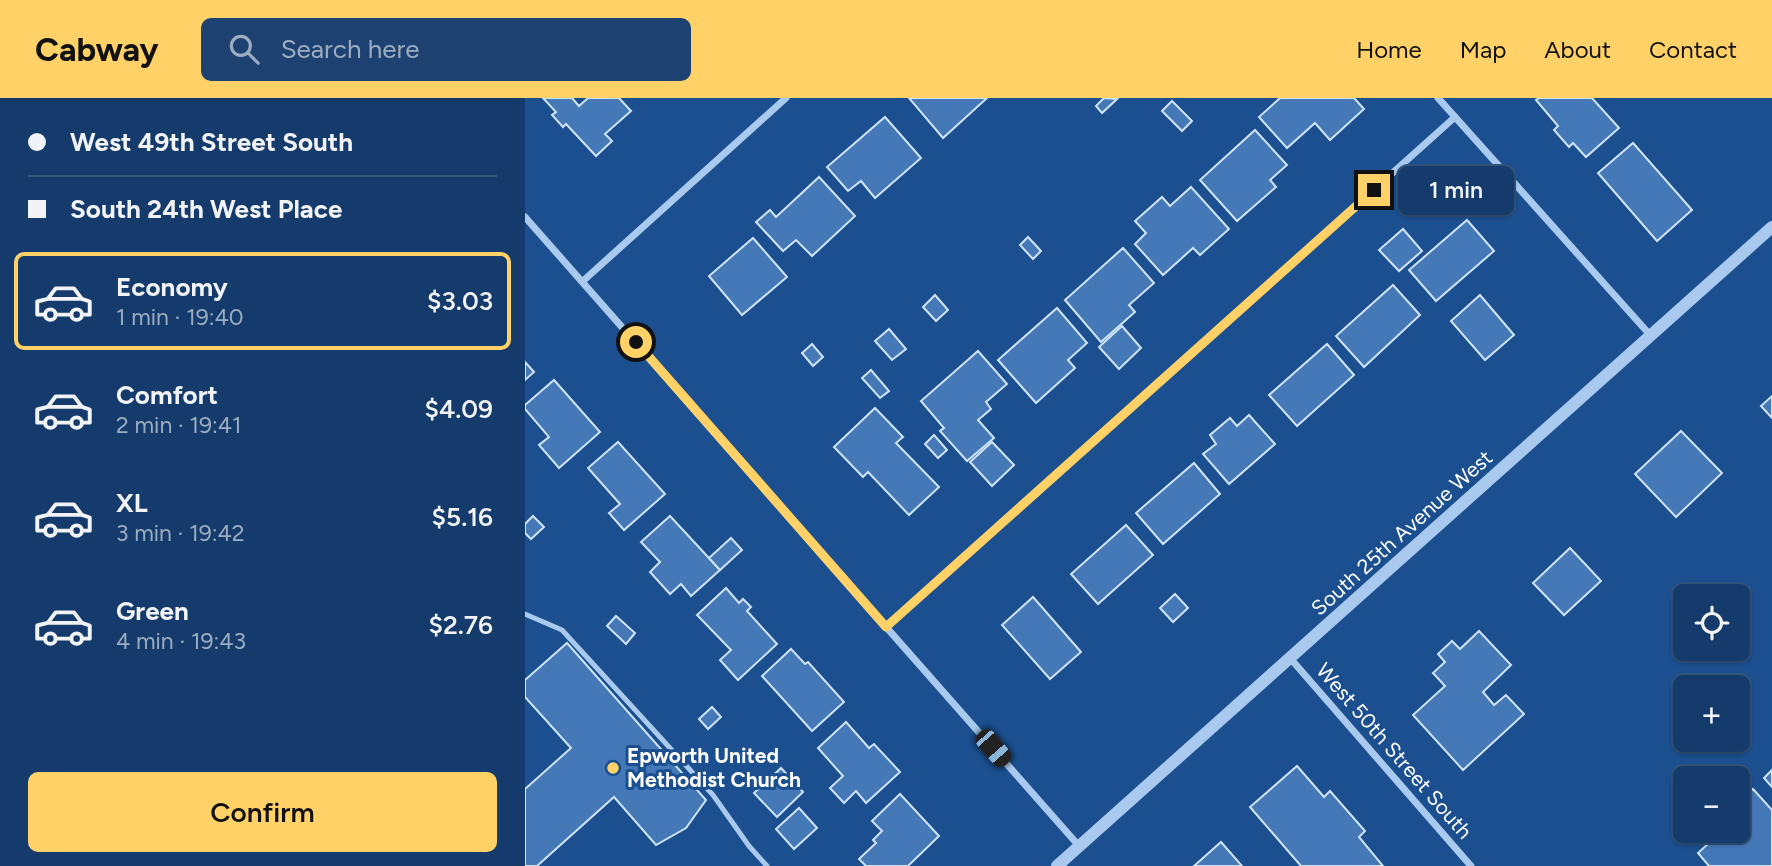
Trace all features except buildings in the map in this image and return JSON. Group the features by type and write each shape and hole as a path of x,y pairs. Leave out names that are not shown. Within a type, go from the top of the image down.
{"street":[{"path":"583,281 786,98"},
{"path":"1438,98 1651,336"},
{"path":"886,627 1455,117"},
{"path":"525,217 1079,846"},
{"name":"South 25th Avenue West","path":"1057,866 1772,227"},
{"name":"West 50th Street South","path":"1290,658 1471,866"}],"lane":[{"path":"525,614 562,630 713,795 749,846 767,866"}],"place":[{"name":"Epworth United Methodist Church","path":"613,768"}],"route":[{"path":"636,342 886,627 1374,190"}]}
